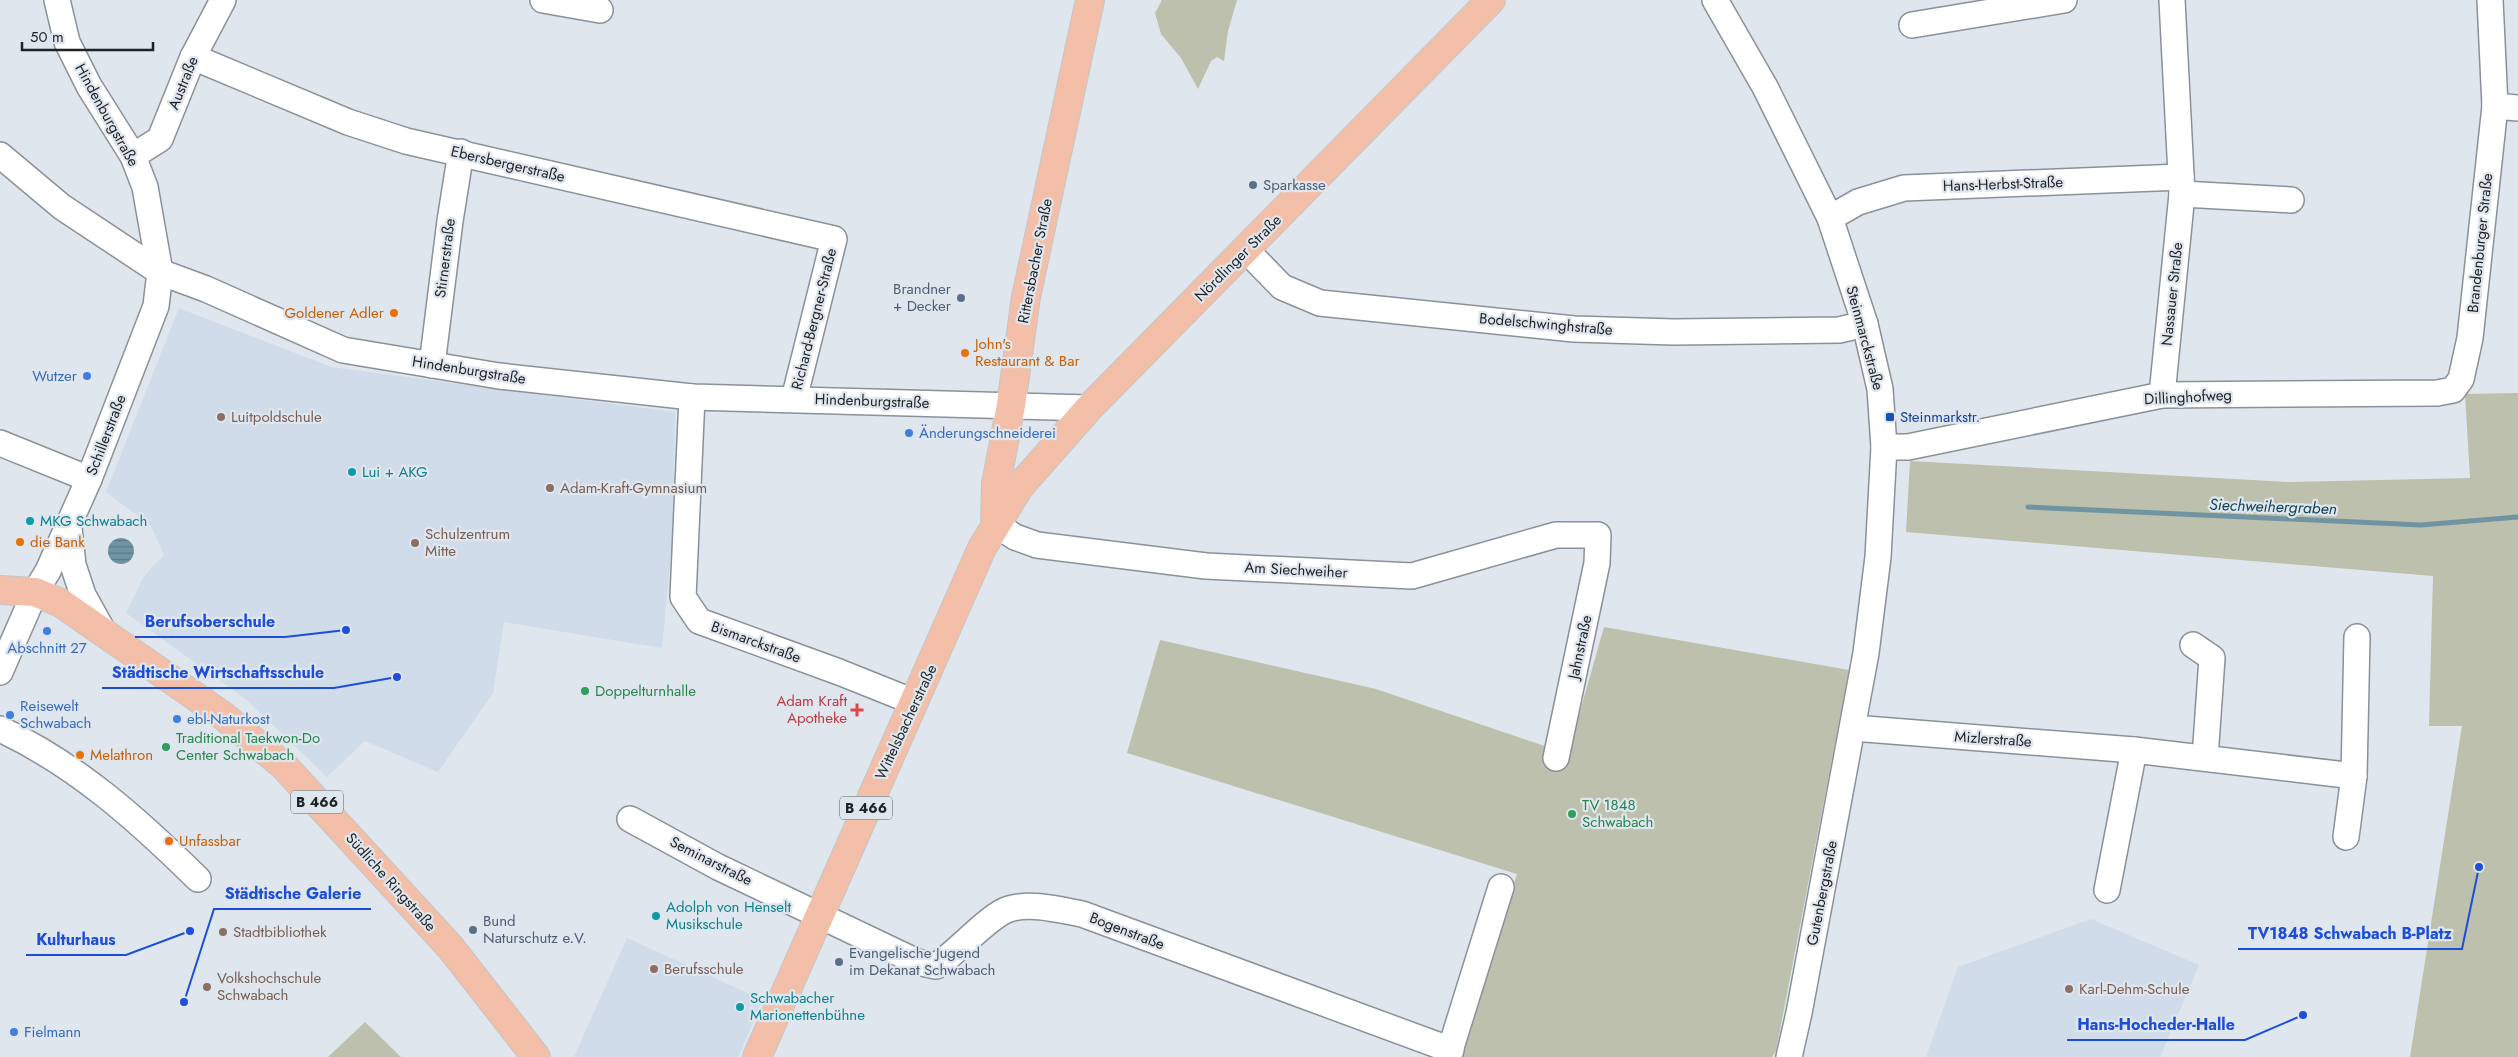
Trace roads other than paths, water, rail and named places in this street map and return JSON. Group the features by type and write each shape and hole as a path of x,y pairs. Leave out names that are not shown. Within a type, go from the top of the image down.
{"main road":[{"name":"Rittersbacher Straße","path":"995,524 996,484 1011,405 1026,297 1090,0"},
{"name":"Nördlinger Straße","path":"995,524 1020,486 1089,408 1491,0"},
{"name":"Wittelsbacherstraße","path":"757,1057 982,548 995,524"},
{"name":"Südliche Ringstraße","path":"0,590 35,592 61,603 222,715 284,766 451,948 536,1057"}],"street":[{"name":"Hindenburgstraße","path":"57,0 67,42 89,86 134,156 145,187 160,272 206,289 343,350 500,376 692,397 1089,408"},
{"name":"Austraße","path":"134,156 160,139 193,57 223,0"},
{"path":"543,0 600,10"},
{"path":"1912,25 2064,0"},
{"name":"Nassauer Straße","path":"2162,395 2182,185 2172,0"},
{"name":"Brandenburger Straße","path":"2461,379 2470,338 2507,107 2490,0"},
{"name":"Steinmarckstraße","path":"1715,2 1765,87 1830,218 1865,324 1880,389 1884,447 1878,557 1866,654 1853,728"},
{"name":"Ebersbergerstraße","path":"193,57 348,122 406,141 461,152 834,239"},
{"name":"Stirnerstraße","path":"432,365 450,221 461,152"},
{"path":"0,156 62,207 160,272"},
{"path":"2182,185 2291,200"},
{"name":"Hans-Herbst-Straße","path":"1830,218 1858,202 1904,188 2182,185"},
{"name":"Richard-Bergner-Straße","path":"794,399 834,239"},
{"name":"Bodelschwinghstraße","path":"1246,250 1282,287 1320,302 1574,329 1674,332 1840,330 1865,324"},
{"name":"Schillerstraße","path":"0,672 35,592 69,526 89,479 156,306 160,272"},
{"name":"Dillinghofweg","path":"1884,447 1908,447 2093,407 2162,395 2437,393 2453,390 2461,379"},
{"name":"Bismarckstraße","path":"692,397 683,597 699,621 839,672 914,702"},
{"path":"0,443 89,479"},
{"name":"Am Siechweiher","path":"995,524 1015,537 1038,545 1206,566 1412,576 1556,535 1598,535"},
{"path":"69,526 73,564 83,595 104,633"},
{"name":"Jahnstraße","path":"1556,758 1597,563 1598,535"},
{"path":"2346,837 2354,776 2356,636"},
{"path":"2192,645 2212,658 2205,758"},
{"name":"Mizlerstraße","path":"1853,728 2134,750 2354,776"},
{"name":"Gutenbergstraße","path":"1788,1057 1799,1013 1853,728"},
{"path":"0,729 20,739 91,783 142,824 198,879"},
{"path":"2107,890 2134,750"},
{"name":"Seminarstraße","path":"630,819 718,867 819,914"},
{"path":"1450,1053 1501,886"},
{"name":"Bogenstraße","path":"819,914 916,962 936,966 947,959 998,914 1010,908 1043,907 1082,914 1450,1053"}],"water":[{"path":"121,538 130,542 134,551 130,560 121,564 112,560 108,551 112,542"}],"waterway":[{"name":"Siechweihergraben","path":"2028,507 2421,525 2518,517"}],"place":[{"name":"Sparkasse","path":"1253,185"},
{"name":"Brandner + Decker","path":"961,298"},
{"name":"Goldener Adler","path":"394,313"},
{"name":"John's Restaurant & Bar","path":"965,353"},
{"name":"Wutzer","path":"87,376"},
{"name":"Luitpoldschule","path":"221,417"},
{"name":"Steinmarkstr.","path":"1890,417"},
{"name":"Änderungschneiderei","path":"909,433"},
{"name":"Lui + AKG","path":"352,472"},
{"name":"Adam-Kraft-Gymnasium","path":"550,488"},
{"name":"MKG Schwabach","path":"30,521"},
{"name":"die Bank","path":"20,542"},
{"name":"Schulzentrum Mitte","path":"415,543"},
{"name":"Berufsoberschule","path":"346,630"},
{"name":"Abschnitt 27","path":"47,631"},
{"name":"Städtische Wirtschaftsschule","path":"397,677"},
{"name":"Doppelturnhalle","path":"585,691"},
{"name":"Adam Kraft Apotheke","path":"857,710"},
{"name":"Reisewelt Schwabach","path":"10,715"},
{"name":"ebl-Naturkost","path":"177,719"},
{"name":"Traditional Taekwon-Do Center Schwabach","path":"166,747"},
{"name":"Melathron","path":"80,755"},
{"name":"TV 1848 Schwabach","path":"1572,814"},
{"name":"Unfassbar","path":"169,841"},
{"name":"TV1848 Schwabach B-Platz","path":"2479,867"},
{"name":"Adolph von Henselt Musikschule","path":"656,916"},
{"name":"Bund Naturschutz e.V.","path":"473,930"},
{"name":"Kulturhaus","path":"190,931"},
{"name":"Stadtbibliothek","path":"223,932"},
{"name":"Evangelische Jugend im Dekanat Schwabach","path":"839,962"},
{"name":"Berufsschule","path":"654,969"},
{"name":"Volkshochschule Schwabach","path":"207,987"},
{"name":"Karl-Dehm-Schule","path":"2069,989"},
{"name":"Städtische Galerie","path":"184,1002"},
{"name":"Schwabacher Marionettenbühne","path":"740,1007"},
{"name":"Hans-Hocheder-Halle","path":"2303,1015"},
{"name":"Fielmann","path":"14,1032"}]}
